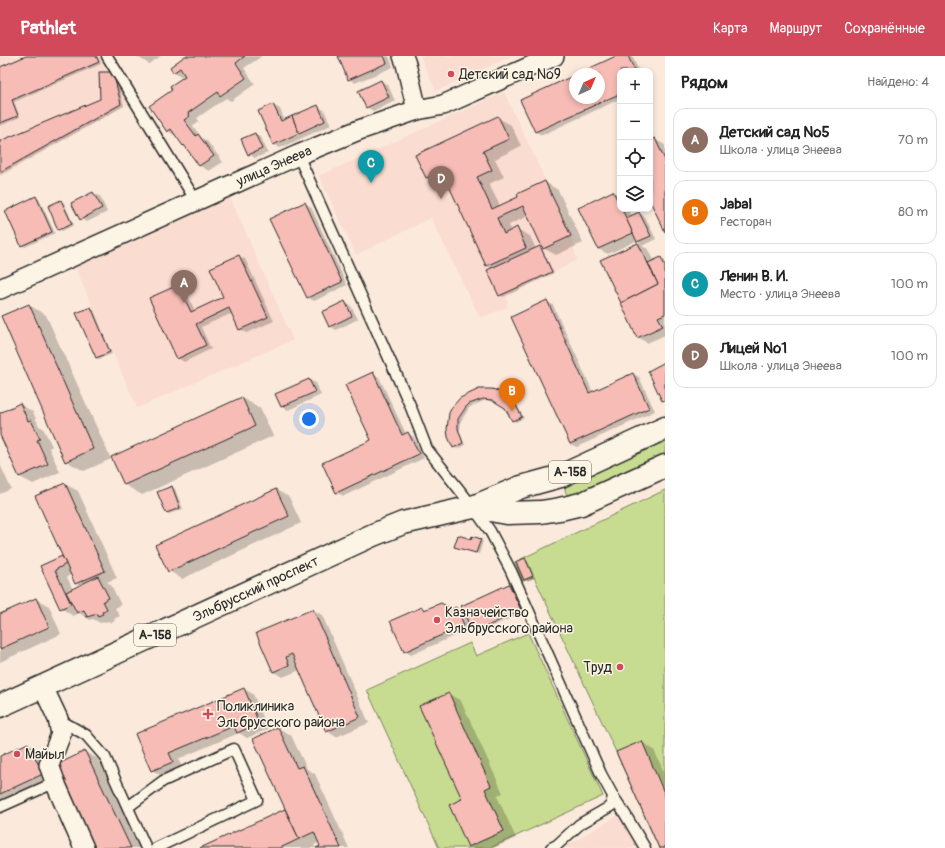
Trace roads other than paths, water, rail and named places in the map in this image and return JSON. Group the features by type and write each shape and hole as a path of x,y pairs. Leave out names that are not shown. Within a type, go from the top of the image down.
{"main road":[{"name":"Эльбрусский проспект","path":"0,706 373,535 403,523 473,507 520,487 561,476 665,428"},
{"name":"Эльбрусский проспект","path":"473,507 507,513 541,512 573,506 581,504 665,466"},
{"path":"561,476 558,481 558,493 566,504 573,506"}],"street":[{"path":"403,56 417,110"},
{"name":"улица Энеева","path":"0,289 298,155 359,130 417,110 443,105 554,56"},
{"path":"43,687 58,719 62,734 49,765 84,848"}],"lane":[{"path":"107,56 196,201"},
{"path":"298,155 407,398 427,449 490,531 511,571 601,774 643,847"},
{"path":"58,719 86,735 105,757 146,848"},
{"path":"128,807 163,781 234,749 257,800 156,848"},
{"path":"0,807 56,782"},
{"path":"551,848 558,845 580,824 611,806 613,796"}],"place":[{"name":"Детский сад №9","path":"451,74"},
{"name":"Ленин В. И.","path":"371,183"},
{"name":"Лицей №1","path":"441,199"},
{"name":"Детский сад №5","path":"184,303"},
{"name":"Jabal","path":"512,411"},
{"name":"Казначейство Эльбрусского района","path":"437,620"},
{"name":"Труд","path":"620,667"},
{"name":"Поликлиника Эльбрусского района","path":"208,714"},
{"name":"Майыл","path":"17,754"}]}
